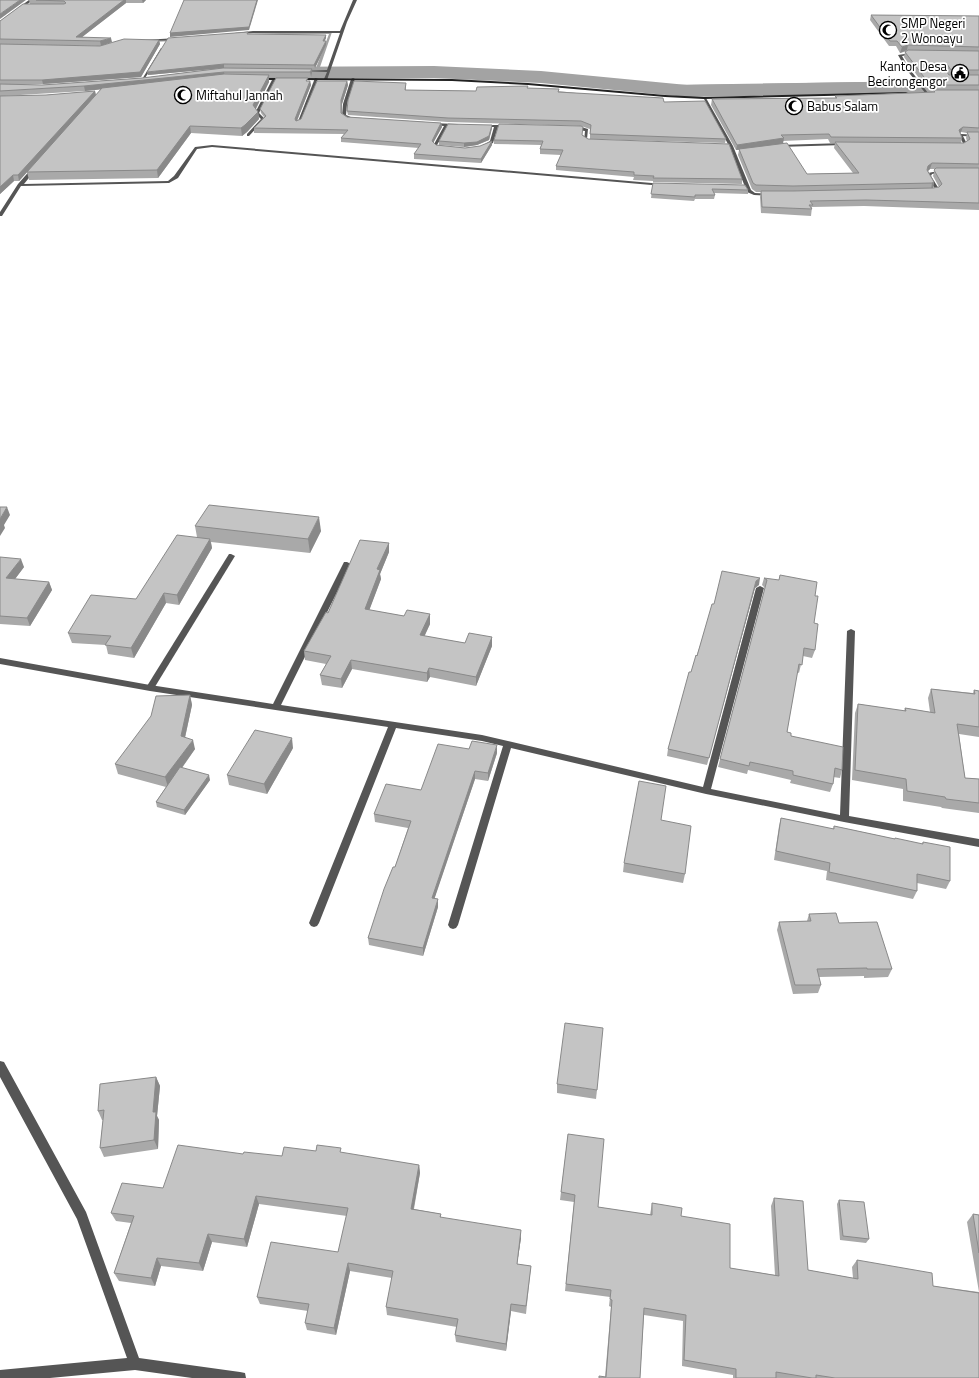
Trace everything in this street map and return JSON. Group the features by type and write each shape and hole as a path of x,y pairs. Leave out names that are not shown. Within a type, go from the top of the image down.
{"street":[{"path":"0,23 31,0"},
{"path":"326,78 349,9 355,0"},
{"path":"22,6 28,7"},
{"path":"221,36 241,33 326,32 333,34"},
{"path":"303,36 341,34"},
{"path":"142,80 167,41 184,38"},
{"path":"141,41 180,41"},
{"path":"921,53 902,53 900,55 907,68 924,91"},
{"path":"299,71 329,70"},
{"path":"295,79 326,78 471,81 704,98 911,93"},
{"path":"135,80 149,79"},
{"path":"258,79 288,79"},
{"path":"248,135 263,119 257,113 274,79"},
{"path":"298,122 316,79"},
{"path":"352,79 345,104 344,116 357,120"},
{"path":"918,93 924,91 933,93"},
{"path":"704,98 731,146 748,191 754,194 777,196"},
{"path":"425,124 464,126"},
{"path":"446,125 435,146 451,148"},
{"path":"472,126 511,126"},
{"path":"479,148 492,142 496,126"},
{"path":"566,128 585,129 587,130 585,140 595,142"},
{"path":"955,146 962,146 965,144 962,136 979,136"},
{"path":"724,145 731,146"},
{"path":"773,147 787,145 850,145"},
{"path":"20,186 169,182 176,176 196,148 212,146 668,186"},
{"path":"734,153 742,152"},
{"path":"0,215 20,186 40,163"},
{"path":"923,192 935,191 937,189 929,176 930,173 952,171"},
{"path":"738,186 746,186"},
{"path":"150,688 231,556"},
{"path":"276,706 347,564"},
{"path":"706,791 760,588"},
{"path":"844,819 851,631"},
{"path":"0,661 150,688 482,738 706,791 844,819 979,843"},
{"path":"314,923 393,725"},
{"path":"453,926 508,745"},
{"path":"0,1066 82,1216 135,1364"},
{"path":"0,1376 135,1364 240,1378"}],"building":[{"path":"0,0 20,0 0,14"},
{"path":"36,0 124,0 76,37 111,38 100,41 0,39 0,21 23,4 66,3 64,1"},
{"path":"184,0 257,0 249,27 170,33"},
{"path":"871,15 979,16 979,47 908,45 902,47 897,41 890,41"},
{"path":"248,32 247,34 326,35 323,41 326,41 314,65 224,64 147,72 168,38"},
{"path":"124,39 159,40 140,72 42,80 0,80 0,44 100,46"},
{"path":"908,50 979,51 979,70 951,70 947,64 942,65 949,75 979,75 979,85 930,85 905,52"},
{"path":"223,68 312,69 310,72 224,72 84,86 0,91 0,84 42,85 142,78"},
{"path":"224,74 269,75 253,105 258,112 241,128 190,126 157,170 27,172 102,88"},
{"path":"276,78 308,78 306,81 310,81 295,119 296,121 301,119 317,81 347,81 341,100 341,113 347,117 441,123 432,141 436,145 465,148 480,146 492,141 481,159 414,154 421,144 341,138 348,130 254,128 266,116 260,109"},
{"path":"354,81 406,83 405,90 476,91 477,87 528,86 527,88 559,89 558,92 663,98 664,102 705,101 726,139 590,134 591,125 581,121 448,118 347,111 348,100"},
{"path":"933,90 979,90 979,128 963,127 959,130 962,138 831,137 829,134 781,135 784,138 737,145 712,99 837,98 835,96 935,92"},
{"path":"95,91 18,175 13,175 0,187 0,96 46,95"},
{"path":"448,124 492,125 489,136 477,142 464,143 439,141"},
{"path":"499,124 581,126 583,127 582,135 588,139 729,144 742,179 653,178 654,176 634,175 634,172 556,166 563,150 540,149 543,141 494,140"},
{"path":"967,132 979,132 979,164 932,163 928,166 927,170 934,182 932,183 793,186 756,185 753,183 739,149 787,143 807,174 859,173 835,142 964,143 970,139"},
{"path":"936,168 979,168 979,203 866,200 810,201 813,205 809,205 812,209 762,207 761,191 939,187 942,184 934,170"},
{"path":"653,183 745,185 748,190 712,189 715,195 695,195 695,197 651,194"},
{"path":"209,505 319,517 308,539 195,526"},
{"path":"0,507 7,507 0,519"},
{"path":"177,535 210,539 177,595 164,593 131,648 105,645 111,636 68,633 91,595 136,599"},
{"path":"360,540 389,543 377,569 380,570 365,609 404,616 407,610 430,614 420,635 465,643 469,633 492,637 476,677 429,668 427,673 351,660 341,679 320,675 331,656 304,651 326,612 328,613"},
{"path":"0,557 21,559 6,578 49,582 27,618 0,616"},
{"path":"722,571 760,578 756,581 709,758 668,749 689,672 691,672 696,655 697,656 712,604 714,604"},
{"path":"780,575 817,582 815,596 818,596 814,623 818,624 815,650 804,648 802,665 799,664 787,732 791,733 791,736 843,747 842,770 835,768 833,784 793,775 793,771 750,762 749,766 720,759 767,580 764,578 779,580"},
{"path":"931,689 975,694 974,690 979,691 979,727 957,724 965,778 979,779 979,803 946,799 945,797 907,791 906,779 855,770 858,704 906,711 905,708 935,713"},
{"path":"190,695 181,736 193,740 165,777 115,764 151,716 156,696"},
{"path":"255,730 292,738 264,784 227,775"},
{"path":"472,741 497,745 488,773 475,771 432,898 438,899 423,948 368,938 384,889 393,867 395,867 411,821 374,814 386,784 421,790 438,744 469,749"},
{"path":"180,767 209,775 184,810 156,802"},
{"path":"639,781 666,786 661,820 691,826 685,874 624,863"},
{"path":"781,818 834,829 834,826 895,839 950,847 950,881 917,874 917,891 829,872 830,863 776,851"},
{"path":"836,913 839,923 877,922 892,969 817,969 821,985 795,985 779,922 811,921 809,914"},
{"path":"565,1023 603,1028 597,1090 557,1084"},
{"path":"156,1077 153,1112 156,1112 154,1140 100,1148 104,1110 98,1111 100,1084"},
{"path":"568,1134 604,1139 598,1207 652,1215 652,1203 682,1208 681,1216 730,1224 730,1268 779,1276 774,1198 803,1201 808,1270 858,1279 857,1260 932,1273 933,1286 979,1293 979,1378 835,1378 816,1375 816,1378 812,1378 776,1372 776,1378 736,1378 736,1369 684,1360 686,1315 644,1308 640,1378 599,1378 599,1376 606,1377 612,1300 610,1299 611,1290 566,1284 575,1195 561,1192"},
{"path":"178,1145 243,1154 244,1152 282,1156 284,1147 316,1151 317,1145 341,1148 340,1152 419,1165 411,1209 441,1214 440,1217 521,1230 517,1264 531,1266 526,1306 511,1304 506,1344 455,1335 458,1319 386,1307 393,1271 348,1263 334,1328 305,1323 309,1304 257,1297 271,1242 338,1252 348,1208 256,1196 244,1239 208,1234 199,1263 157,1258 151,1278 114,1273 134,1216 111,1213 122,1183 163,1188"},
{"path":"839,1200 864,1202 869,1239 843,1236"},
{"path":"973,1214 979,1215 979,1253"}],"waterway":[{"path":"237,34 331,33 318,68 504,71 573,76 669,86 933,82"},
{"path":"150,41 176,40"},
{"path":"249,73 434,72 541,77 687,91 979,86"}],"place":[{"name":"SMP Negeri 2 Wonoayu","path":"888,30"},
{"name":"Kantor Desa Becirongengor","path":"960,73"},
{"name":"Miftahul Jannah","path":"183,95"},
{"name":"Babus Salam","path":"794,106"}]}
